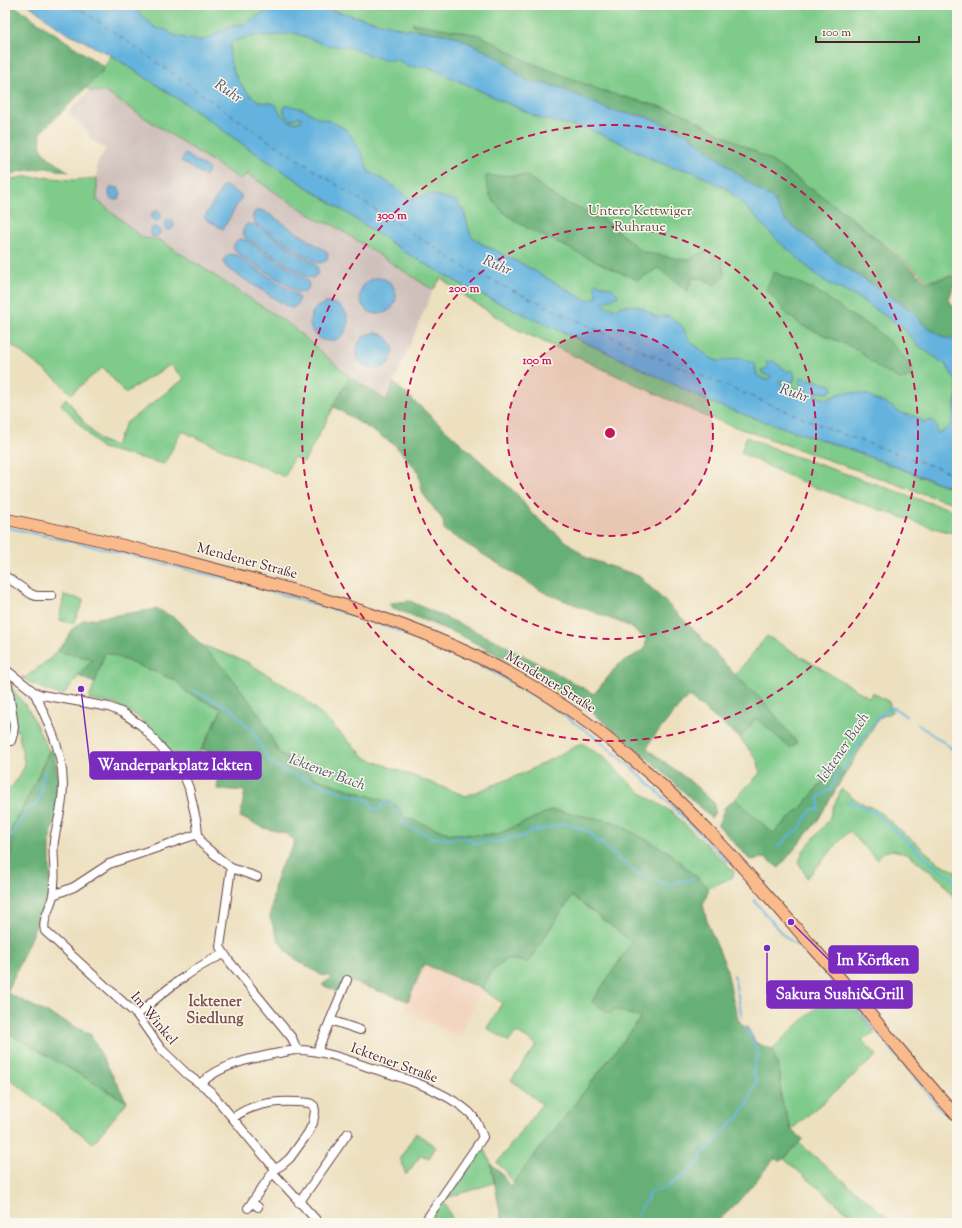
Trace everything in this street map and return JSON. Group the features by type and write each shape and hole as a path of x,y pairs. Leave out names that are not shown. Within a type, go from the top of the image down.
{"main road":[{"name":"Mendener Straße","path":"5,519 47,527 158,554 304,592 371,614 471,654 526,683 574,713 631,757 672,794 746,870 857,997 894,1044 957,1116"}],"street":[{"path":"5,576 31,594 36,596 52,596"},
{"path":"6,670 34,692 54,698 109,708 123,713 142,726 183,773 189,788 198,834 202,844 231,868 257,877"},
{"path":"6,670 14,726 11,741"},
{"path":"34,692 55,736 62,767 62,800 54,842 53,895 74,887 109,864 198,834"},
{"path":"231,868 220,947 224,954 292,1038 297,1050"},
{"name":"Im Winkel","path":"53,895 45,920 45,930 137,1015 161,1049 186,1074 201,1083 210,1091 233,1118 299,1203 319,1223"},
{"path":"137,1015 176,983 203,964 224,954"},
{"path":"317,1052 347,980"},
{"name":"Icktener Straße","path":"330,1020 360,1030"},
{"name":"Icktener Straße","path":"201,1083 213,1075 242,1062 297,1050 317,1052 340,1058 416,1082 463,1108 472,1114 478,1123 483,1137 424,1223"},
{"path":"233,1118 250,1107 276,1102 303,1102 310,1103 314,1106 315,1111 313,1123 308,1133 290,1158 274,1171 253,1206"},
{"path":"299,1203 348,1133"}],"shaded area":[{"path":"90,91 105,92 240,180 247,173 320,221 333,225 433,290 386,401 350,377 289,324 160,240 143,238 97,200 97,164 106,149 89,138 88,131 68,113"},
{"path":"424,964 482,989 469,1016 461,1038 405,1010"}],"green space":[{"path":"5,5 13,5 104,67 101,73 41,132 41,148 43,151 69,172 46,168 21,171 5,176"},
{"name":"Untere Kettwiger Ruhraue","path":"103,5 957,5 957,262 952,276 929,281 844,212 767,158 957,321 957,465 595,324"},
{"path":"412,23 480,35 529,62 603,91 680,112 767,158 844,212 927,282 952,276 956,277 949,300 957,311 957,341 943,337 924,325 913,312 843,266 785,220 771,196 766,195 754,187 689,135 647,117 609,110 559,87 526,80 497,57 455,36 418,30"},
{"path":"111,55 410,255 471,290 604,351 898,468 949,487 953,485 957,486 957,504 927,495 702,415 514,328 463,295 441,278 433,290 333,225 320,221 247,174 241,180 105,92 90,91 86,88 101,73"},
{"path":"526,175 558,199 603,219 643,252 686,260 707,251 722,259 725,277 714,285 702,278 693,278 687,291 658,268 638,280 599,263 534,231 515,221 500,209 490,196 486,183 486,176"},
{"path":"23,177 44,177 71,180 97,178 97,200 143,238 160,240 289,324 350,377 304,462 293,457 285,477 182,431 164,464 101,448 61,404 66,398 83,421 100,440 115,446 126,423 184,379 170,365 125,393 103,367 71,394 56,379 5,340 5,181"},
{"path":"774,272 817,291 852,316 875,329 894,346 913,368 911,377 901,380 879,368 856,349 801,325 788,315 766,289"},
{"path":"350,377 386,400 394,383 517,494 532,514 587,558 639,576 697,633 735,675 766,704 797,743 790,748 756,718 740,738 688,696 651,740 647,749 690,781 714,803 715,812 711,818 660,769 593,713 528,671 460,635 391,607 390,603 410,601 501,643 594,694 618,665 645,649 646,639 629,626 545,593 444,530 443,520 423,494 418,472 395,445 333,406"},
{"path":"746,437 783,452 957,511 957,534 930,527 808,485 741,453"},
{"path":"64,595 84,600 73,624 59,620"},
{"path":"157,609 175,618 230,675 261,717 279,753 317,779 385,801 397,806 404,817 451,834 496,835 552,810 614,822 667,851 709,888 703,905 708,925 726,966 738,1019 743,1026 747,1027 756,1043 772,1049 780,1074 781,1098 791,1129 803,1139 780,1162 775,1158 737,1203 716,1223 502,1223 491,1164 501,1173 510,1187 641,1018 614,1009 610,1014 592,1002 632,942 572,896 528,962 507,959 491,972 482,989 424,964 408,1001 344,979 337,996 334,990 322,985 332,977 321,975 291,956 280,943 270,918 275,883 280,868 294,845 294,839 284,833 264,828 240,817 245,791 217,789 220,758 202,749 222,709 186,692 177,681 105,652 95,683 78,676 93,659 56,651 65,642 71,630 84,620"},
{"path":"767,636 870,698 872,692 889,702 892,712 879,718 845,774 836,765 802,807 773,833 735,799 760,773 758,761 740,738 756,718 790,747 797,743 766,704 735,675"},
{"path":"199,644 245,661 302,696 366,758 466,796 524,773 582,743 608,761 637,790 673,813 734,871 733,877 709,888 667,851 614,822 552,810 496,835 451,834 404,817 397,806 317,779 279,753 261,717 230,675"},
{"path":"56,651 93,659 63,695 41,688 21,677 26,677 51,658"},
{"path":"105,652 177,681 186,692 222,709 197,758 173,754 137,716 114,704 89,700"},
{"path":"5,679 29,710 49,751 30,794 12,826 11,858 5,864 5,789 12,787 25,766 18,730 5,734"},
{"path":"54,750 59,785 58,808 50,839 50,884 48,897 7,993 90,1034 127,1102 5,1031 5,864 11,858 12,826 30,794 49,751"},
{"path":"836,765 845,774 818,820 779,868 765,858 750,860 718,825 725,807 735,799 773,833 802,807"},
{"path":"842,789 854,799 878,811 939,863 957,872 957,902 942,881 909,855 893,850 883,852 877,860 849,831 807,878 799,863 803,851 829,820 833,807"},
{"path":"572,896 633,942 592,1001 641,1018 513,1184 506,1171 497,1163 542,1104 511,1080 537,1045 516,1032 509,1042 487,1028 502,1003 482,989 491,972 507,959 528,962"},
{"path":"831,982 875,1032 862,1040 877,1055 791,1130 781,1098 780,1074 772,1049 823,1001 818,995"},
{"path":"5,1031 127,1102 93,1143 5,1075"},
{"path":"416,1133 436,1147 429,1158 421,1155 406,1175 400,1158"},
{"path":"799,1143 894,1223 860,1223 784,1159"},
{"path":"480,1147 484,1148 491,1164 494,1183 444,1199"},
{"path":"443,1200 454,1223 427,1223"}],"water":[{"name":"Ruhr","path":"29,5 128,5 136,10 156,28 166,30 173,35 193,40 205,40 227,27 244,24 275,6 299,5 335,11 404,29 455,36 497,57 526,80 559,87 609,110 647,117 689,135 754,187 766,195 771,196 785,220 843,266 913,312 924,325 943,337 957,341 957,382 946,365 916,344 902,327 858,298 826,282 775,238 727,189 691,171 674,168 656,161 619,142 588,129 542,119 428,67 408,67 399,60 389,60 375,57 354,48 325,45 295,33 271,36 258,35 232,41 230,49 232,67 236,76 247,92 254,98 261,102 271,103 277,106 282,116 289,121 301,121 301,117 291,120 285,115 284,112 286,105 303,109 318,118 330,121 347,130 362,153 369,172 390,184 409,199 431,194 456,201 464,212 471,236 482,244 528,267 581,298 587,300 596,298 597,294 594,285 596,283 613,289 618,296 603,303 605,306 616,309 620,306 632,305 643,308 656,317 669,316 683,327 686,335 692,343 712,359 718,361 742,358 755,364 757,375 766,379 770,379 771,376 766,375 761,371 768,368 766,362 773,361 788,372 790,370 793,371 795,377 793,382 780,380 779,383 805,392 806,388 800,384 801,377 831,385 833,389 828,393 815,392 814,394 821,398 828,399 847,392 869,395 874,399 891,406 900,413 915,416 924,422 932,420 937,428 937,434 947,429 952,423 957,391 957,487 953,485 950,487 849,449 712,403 604,351 471,290 410,255 248,148 198,112 111,55 63,31"},
{"path":"185,154 209,169 205,176 181,161"},
{"path":"224,185 242,196 223,229 204,218"},
{"path":"111,187 118,188 121,193 119,198 114,200 110,198 109,192"},
{"path":"258,210 264,211 324,250 328,254 327,260 322,263 316,262 256,224 253,220 253,216 254,212"},
{"path":"156,211 161,216 156,221 151,216"},
{"path":"169,220 174,225 169,230 164,225"},
{"path":"246,225 255,225 315,264 318,269 317,275 312,278 307,277 246,238 243,230"},
{"path":"155,227 160,232 155,237 150,232"},
{"path":"240,239 246,240 306,279 309,284 308,290 303,293 298,292 237,253 234,249 234,245"},
{"path":"230,254 236,255 296,294 299,299 298,304 293,308 288,307 227,268 224,264 224,260"},
{"path":"382,278 391,283 395,289 395,303 391,309 382,314 374,314 365,309 361,303 360,292 365,283 371,279"},
{"path":"329,303 339,306 345,312 348,322 345,332 339,338 329,341 319,338 313,332 310,322 313,312 319,306"},
{"path":"379,333 388,338 392,344 392,358 388,364 379,369 371,369 362,364 358,358 357,347 362,338 368,334"}],"waterway":[{"path":"400,252 406,250"},
{"path":"5,527 110,550 254,586"},
{"path":"263,589 338,611 412,636 461,656 537,697 589,733 629,765 728,862"},
{"name":"Icktener Bach","path":"194,691 229,707 253,732 268,760 284,771 349,795 368,800 374,808 379,810 384,802 393,806 403,819 402,824 435,838 451,839 456,837 471,839 472,842 476,844 486,841 505,841 509,837 515,838 524,835 531,830 536,831 565,823 588,831 598,842 602,841 607,849 634,871 647,878 670,885 676,882 694,879"},
{"name":"Icktener Bach","path":"778,847 790,835 799,829 811,810 819,809 819,797 825,792 831,790 837,772 841,771 847,765 847,761 861,740 882,714 888,709 893,708 906,716"},
{"name":"Icktener Bach","path":"917,724 957,753"},
{"name":"Icktener Bach","path":"5,847 16,827 31,806 34,807 41,794 42,780 45,771"},
{"path":"846,802 856,803 876,814 939,870 951,877 957,883"},
{"path":"754,900 782,934 806,953 851,1001 944,1113"},
{"path":"734,975 742,1018"},
{"path":"630,1223 635,1221 641,1208 647,1200 649,1192 654,1192 668,1186 693,1166 700,1163 702,1154 716,1143 719,1139 718,1135 722,1130 727,1129 732,1122 739,1118 747,1106 757,1080 752,1072 754,1069 754,1063 758,1057 757,1049 745,1028"}],"ferry route":[{"path":"75,5 263,137 469,270 651,355 842,434 957,475"}],"place":[{"name":"Wanderparkplatz Ickten","path":"81,689"},
{"name":"Im Körfken","path":"791,922"},
{"name":"Sakura Sushi&Grill","path":"767,948"}],"district":[{"name":"Icktener Siedlung","path":"215,1010"}]}
